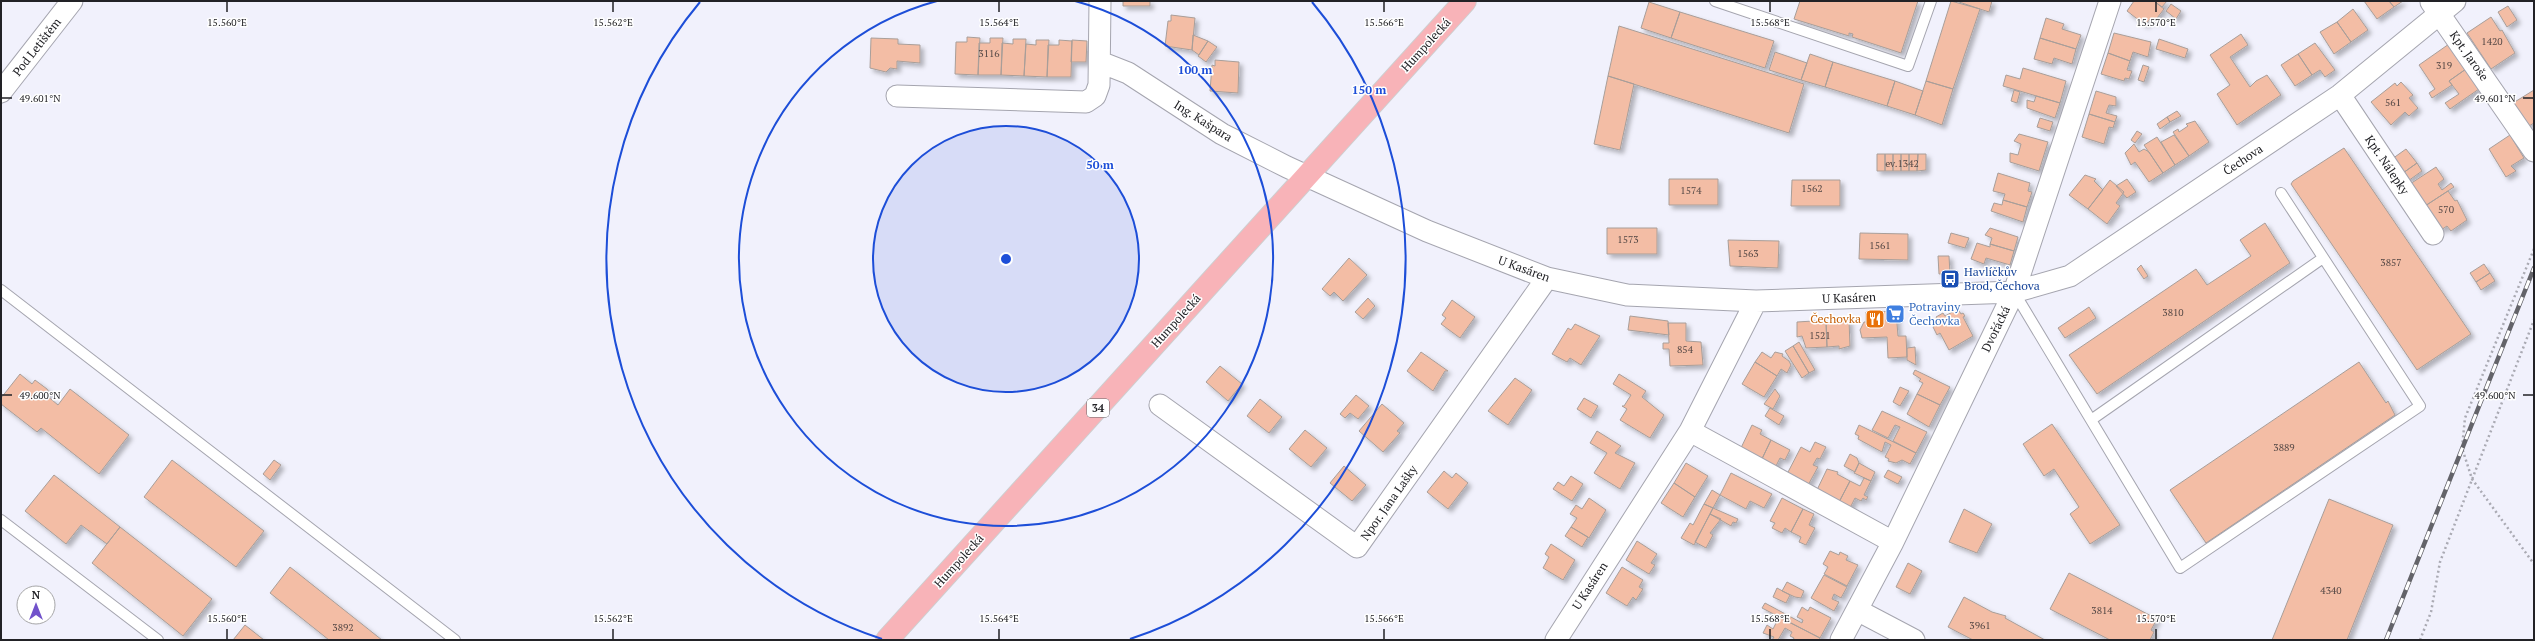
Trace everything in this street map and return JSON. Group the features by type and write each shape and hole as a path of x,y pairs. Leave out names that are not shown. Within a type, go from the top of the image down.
{"main road":[{"name":"Humpolecká","path":"887,640 1465,1"}],"street":[{"name":"Pod Letištěm","path":"1,92 72,1"},
{"path":"896,96 1086,102 1098,91 1100,62 1100,1"},
{"name":"Dvořácká","path":"1841,640 1894,542 2014,292 2110,1"},
{"name":"Čechova","path":"2014,292 2070,276 2340,95 2441,5"},
{"name":"Kpt. Jaroše","path":"2441,5 2534,151"},
{"name":"Ing. Kašpara","path":"1100,62 1135,77 1226,136 1308,176"},
{"name":"Kpt. Nálepky","path":"2340,95 2433,234"},
{"name":"U Kasáren","path":"1308,176 1427,231 1547,278 1627,295 1756,301 2014,292"},
{"name":"Npor. Jana Lašky","path":"1160,405 1358,547 1547,278"},
{"name":"U Kasáren","path":"1556,640 1690,431 1756,301"},
{"path":"1690,431 1894,542"},
{"path":"1857,610 1914,640"}],"lane":[{"path":"1715,1 1908,66 1931,1"},
{"path":"2014,292 2180,568 2420,406 2281,193"},
{"path":"2091,420 2323,258"},
{"path":"1,290 455,640"},
{"path":"1,520 158,640"}],"path":[{"path":"2534,249 2465,418 2462,448 2472,479 2534,564"},
{"path":"2420,640 2431,612 2440,562 2495,414 2534,320"}],"building":[{"path":"1123,1 1150,1 1150,6 1123,6"},
{"path":"1800,1 1918,1 1901,53 1852,37 1853,34 1849,33 1849,36 1794,19"},
{"path":"1951,1 1980,9 1953,89 1926,81"},
{"path":"1956,1 1992,1 1989,12"},
{"path":"2134,1 2154,1 2164,9 2154,22 2150,19 2145,25 2127,11"},
{"path":"2154,1 2167,1 2162,7"},
{"path":"2364,1 2389,1 2394,7 2377,19"},
{"path":"2389,1 2403,1 2394,7"},
{"path":"1649,2 1680,12 1671,38 1641,28"},
{"path":"2171,4 2181,11 2176,19 2166,11"},
{"path":"2508,6 2517,20 2507,27 2498,12"},
{"path":"2353,9 2368,30 2351,42 2337,22"},
{"path":"1680,12 1774,41 1765,68 1671,38"},
{"path":"1171,15 1195,18 1192,50 1165,46 1168,21 1171,21"},
{"path":"2491,17 2500,31 2502,30 2515,53 2491,69 2467,33"},
{"path":"2046,18 2064,24 2062,29 2081,35 2076,49 2040,38"},
{"path":"2337,22 2351,42 2334,54 2320,32"},
{"path":"1619,26 1804,84 1789,133 1608,76"},
{"path":"2114,33 2151,42 2148,57 2133,52 2130,61 2108,53"},
{"path":"2241,34 2248,45 2230,57 2250,87 2256,81 2267,75 2281,95 2237,125 2217,94 2230,85 2210,55"},
{"path":"1193,35 1208,41 1199,55 1192,50"},
{"path":"967,37 980,38 978,75 955,74 956,42 967,42"},
{"path":"871,38 898,39 898,44 920,45 920,63 897,61 897,69 890,68 886,72 870,68"},
{"path":"990,38 1003,38 1001,75 978,75 979,43 990,43"},
{"path":"2040,38 2076,49 2072,64 2054,58 2052,64 2034,59"},
{"path":"1013,39 1026,39 1024,76 1001,75 1002,43 1013,44"},
{"path":"2159,39 2188,49 2185,58 2156,49"},
{"path":"1036,40 1049,40 1047,77 1024,76 1026,44 1036,45"},
{"path":"1059,40 1072,41 1071,77 1047,77 1048,45 1059,45"},
{"path":"1072,40 1087,41 1086,62 1071,62"},
{"path":"1208,41 1217,47 1206,62 1198,56"},
{"path":"2315,43 2335,70 2325,77 2320,70 2312,75 2298,54"},
{"path":"2449,44 2466,69 2449,81 2452,85 2432,98 2429,93 2435,89 2419,65"},
{"path":"1775,52 1807,63 1801,80 1769,70"},
{"path":"2108,53 2130,61 2127,70 2132,71 2129,79 2125,78 2124,81 2101,74"},
{"path":"1810,54 1833,62 1825,87 1801,80"},
{"path":"2298,54 2312,75 2295,86 2281,65"},
{"path":"1215,60 1239,62 1238,93 1210,91 1212,65 1215,66"},
{"path":"1833,62 1895,81 1887,106 1825,87"},
{"path":"2143,65 2149,67 2144,82 2138,80"},
{"path":"2023,68 2066,81 2060,103 2003,86 2006,75 2020,79"},
{"path":"2466,69 2479,89 2450,109 2445,103 2459,94 2449,81"},
{"path":"1608,76 1634,84 1620,150 1594,144"},
{"path":"1895,81 1923,91 1915,115 1887,106"},
{"path":"1926,81 1953,89 1942,125 1915,115"},
{"path":"2401,82 2413,95 2409,98 2418,108 2409,116 2405,112 2391,125 2371,102 2395,83 2397,86"},
{"path":"2014,90 2020,92 2017,103 2011,101"},
{"path":"2534,90 2534,123 2529,126 2513,103"},
{"path":"2096,91 2116,97 2116,106 2109,105 2106,113 2117,116 2115,122 2089,114"},
{"path":"2036,96 2060,103 2055,118 2027,108 2027,100 2034,102"},
{"path":"2177,111 2181,116 2170,122 2167,117"},
{"path":"2089,114 2115,122 2113,128 2109,127 2104,144 2082,137"},
{"path":"2167,117 2170,122 2160,129 2157,124"},
{"path":"2040,118 2053,122 2050,131 2037,127"},
{"path":"2195,121 2209,142 2189,156 2173,132 2178,129 2179,132 2188,126 2186,124"},
{"path":"2137,131 2142,134 2135,143 2131,140"},
{"path":"2019,134 2048,142 2039,171 2010,162 2010,153 2018,155 2021,144 2014,141"},
{"path":"2174,135 2189,156 2175,165 2161,142"},
{"path":"2510,135 2524,158 2511,166 2516,171 2506,177 2489,149"},
{"path":"2157,137 2175,165 2163,173 2144,145"},
{"path":"2134,144 2139,152 2144,149 2149,152 2163,173 2149,182 2135,162 2131,165 2125,153"},
{"path":"2344,148 2471,334 2417,370 2291,184 2293,181"},
{"path":"2406,149 2417,163 2403,173 2392,159"},
{"path":"1877,154 1885,154 1885,171 1877,171"},
{"path":"1885,154 1893,154 1893,171 1885,171"},
{"path":"1893,154 1901,154 1901,171 1893,171"},
{"path":"1901,154 1909,154 1909,171 1901,171"},
{"path":"1909,154 1918,154 1917,171 1909,171"},
{"path":"1918,154 1926,154 1926,170 1917,171"},
{"path":"2417,163 2422,171 2408,181 2403,173"},
{"path":"2436,167 2444,179 2438,184 2442,190 2451,183 2454,187 2425,206 2410,184"},
{"path":"1998,173 2030,183 2028,191 2032,192 2027,207 2003,200 2005,194 1993,191"},
{"path":"2085,175 2096,179 2094,181 2103,190 2088,209 2069,195"},
{"path":"1669,179 1718,179 1718,205 1669,205"},
{"path":"2127,179 2136,192 2127,198 2116,186"},
{"path":"1792,180 1840,180 1840,206 1791,206"},
{"path":"2110,180 2124,192 2116,203 2120,206 2107,224 2088,209"},
{"path":"2448,191 2455,201 2457,200 2467,220 2451,231 2447,226 2441,230 2425,206"},
{"path":"2003,200 2027,207 2023,222 1991,211 1994,203 2002,205"},
{"path":"2265,223 2290,263 2097,394 2069,355 2196,269 2207,285 2251,256 2240,240"},
{"path":"1607,228 1657,228 1657,254 1607,254"},
{"path":"1990,228 2018,237 2014,251 1990,244 1992,238 1985,235"},
{"path":"1860,233 1908,234 1908,260 1859,259"},
{"path":"1951,233 1969,238 1965,248 1948,243"},
{"path":"1728,240 1779,241 1778,268 1730,266"},
{"path":"1977,243 1990,247 1990,244 2014,251 2010,265 1986,258 1984,264 1971,259"},
{"path":"1938,256 1949,256 1950,274 1939,274"},
{"path":"1349,258 1367,275 1343,301 1334,292 1330,296 1322,289"},
{"path":"2484,264 2490,273 2476,282 2470,273"},
{"path":"2141,265 2148,276 2144,279 2137,269"},
{"path":"2490,273 2495,281 2481,290 2476,282"},
{"path":"1368,298 1375,306 1363,319 1355,312"},
{"path":"1452,300 1475,317 1460,338 1441,324 1446,318 1442,315"},
{"path":"2089,307 2096,318 2065,338 2058,328"},
{"path":"1958,309 1961,314 1963,313 1965,316 1963,317 1973,336 1949,350 1940,333 1937,335 1933,327 1936,325 1934,322 1938,320 1936,317 1943,313 1945,316"},
{"path":"1896,311 1898,336 1906,336 1907,357 1888,358 1887,337 1862,338 1860,330 1864,322 1866,322 1866,312"},
{"path":"1630,316 1668,321 1669,335 1628,330"},
{"path":"1849,320 1850,346 1839,349 1839,346 1827,347 1826,321"},
{"path":"1826,321 1827,347 1806,348 1802,336 1797,337 1797,322"},
{"path":"1668,323 1686,323 1686,341 1701,342 1703,365 1670,366 1669,349 1663,349 1663,343 1669,343"},
{"path":"1575,324 1600,336 1581,365 1570,358 1567,362 1552,354 1568,328 1571,330"},
{"path":"1799,342 1815,370 1809,373 1793,346"},
{"path":"1793,346 1809,373 1802,378 1785,351"},
{"path":"1915,347 1916,365 1907,360 1907,348"},
{"path":"1421,352 1448,371 1445,371 1433,391 1407,371"},
{"path":"1762,352 1771,358 1775,352 1783,354 1782,356 1789,361 1791,365 1787,373 1781,369 1777,376 1755,362"},
{"path":"1755,362 1777,376 1764,397 1742,384"},
{"path":"2359,362 2386,403 2388,401 2395,415 2206,543 2170,490"},
{"path":"1220,366 1242,384 1228,401 1206,382"},
{"path":"1915,370 1950,387 1940,405 1917,394 1923,383 1919,381 1921,379 1913,374"},
{"path":"20,374 32,384 35,380 47,389 49,392 46,395 58,405 70,389 129,435 99,474 41,428 37,432 1,404 1,398"},
{"path":"1619,374 1646,391 1642,397 1664,415 1650,438 1620,420 1627,409 1622,406 1624,406 1631,395 1613,384"},
{"path":"1515,378 1532,390 1508,425 1488,411"},
{"path":"1900,387 1909,391 1900,406 1893,402"},
{"path":"1775,389 1780,396 1773,409 1764,404"},
{"path":"1917,394 1940,405 1929,427 1907,414"},
{"path":"1356,395 1369,406 1358,419 1350,413 1345,418 1340,414"},
{"path":"1584,398 1598,406 1591,418 1577,409"},
{"path":"1260,399 1282,417 1269,433 1247,416"},
{"path":"1382,404 1404,423 1397,431 1400,433 1383,452 1359,431"},
{"path":"1770,408 1784,416 1779,425 1765,416"},
{"path":"1882,411 1927,432 1916,453 1893,441 1900,427 1895,425 1888,438 1872,430"},
{"path":"2052,424 2120,525 2090,544 2070,514 2079,507 2054,469 2044,476 2023,444"},
{"path":"1752,425 1762,430 1760,434 1771,440 1760,463 1739,452"},
{"path":"1859,425 1916,453 1910,464 1902,460 1896,463 1888,461 1889,459 1885,457 1891,445 1885,442 1882,452 1858,439 1859,436 1855,434"},
{"path":"1305,430 1327,448 1311,467 1289,449"},
{"path":"1597,431 1621,446 1615,453 1635,463 1620,489 1594,473 1607,453 1590,443"},
{"path":"1771,440 1790,450 1785,460 1780,458 1774,470 1760,463"},
{"path":"1815,442 1826,447 1820,459 1817,458 1813,465 1818,467 1807,487 1786,476 1801,447 1810,452"},
{"path":"1850,454 1857,458 1859,463 1855,472 1844,466"},
{"path":"172,460 264,531 236,567 144,497"},
{"path":"274,460 281,465 270,480 263,474"},
{"path":"1686,463 1708,476 1695,497 1674,483"},
{"path":"1859,463 1875,472 1871,481 1854,473"},
{"path":"1344,466 1366,485 1352,501 1330,483"},
{"path":"1827,469 1838,472 1837,474 1850,481 1838,504 1816,492"},
{"path":"1888,470 1902,477 1898,484 1884,477"},
{"path":"1444,471 1452,478 1456,473 1468,483 1448,509 1427,492"},
{"path":"1731,473 1772,494 1764,508 1750,501 1746,509 1720,495"},
{"path":"54,475 120,527 107,544 81,525 66,544 25,511"},
{"path":"1571,476 1583,484 1572,501 1553,489 1558,482 1564,486"},
{"path":"1864,478 1871,481 1864,495 1868,497 1866,500 1863,498 1861,501 1855,498 1849,510 1838,504 1850,481 1860,486"},
{"path":"1674,483 1695,497 1683,517 1661,503"},
{"path":"1712,490 1720,495 1713,508 1704,504"},
{"path":"1589,498 1606,510 1589,538 1571,527 1577,518 1570,514 1576,505 1582,509"},
{"path":"1782,498 1803,509 1791,532 1785,528 1782,533 1772,528 1775,523 1770,521"},
{"path":"2329,499 2393,525 2347,640 2272,640"},
{"path":"1704,504 1713,508 1694,545 1681,538 1690,523 1693,525"},
{"path":"1713,508 1738,519 1736,523 1733,522 1731,526 1710,514"},
{"path":"1803,509 1814,514 1809,525 1815,528 1806,545 1799,542 1801,537 1791,532"},
{"path":"1964,509 1992,524 1977,553 1949,542"},
{"path":"1710,514 1721,519 1710,533 1713,535 1706,548 1695,542"},
{"path":"120,527 212,599 183,636 92,563"},
{"path":"1571,527 1588,537 1582,547 1565,536"},
{"path":"1637,541 1657,554 1651,563 1655,565 1649,574 1626,560"},
{"path":"1551,544 1575,560 1563,580 1543,568 1549,557 1545,554"},
{"path":"1830,551 1839,555 1840,552 1848,556 1846,560 1858,565 1847,586 1824,574 1828,567 1823,564"},
{"path":"1908,563 1922,571 1910,594 1896,587"},
{"path":"290,567 382,640 329,640 270,593"},
{"path":"1622,567 1643,580 1639,587 1643,589 1636,600 1633,597 1627,606 1606,593"},
{"path":"2069,573 2157,619 2151,630 2154,632 2150,640 2110,640 2050,609"},
{"path":"1824,575 1847,587 1841,598 1834,594 1832,599 1839,602 1834,611 1811,598"},
{"path":"1787,582 1804,591 1801,598 1782,591"},
{"path":"1777,588 1790,595 1786,603 1773,597"},
{"path":"1964,597 1992,612 2006,616 2005,618 2045,640 1973,640 1948,627"},
{"path":"1765,603 1802,623 1803,620 1797,617 1802,607 1808,611 1810,607 1831,618 1820,638 1762,608"},
{"path":"1779,617 1820,638 1819,640 1793,640 1794,638 1790,636 1792,632 1785,628 1778,640 1772,640 1774,637 1763,633 1767,625 1773,629"},
{"path":"245,625 264,640 233,640"}],"railway":[{"path":"2386,640 2534,268"}],"place":[{"name":"Havlíčkův Brod, Čechova","path":"1950,279"},
{"name":"Potraviny Čechovka","path":"1895,314"},
{"name":"Čechovka","path":"1875,319"}]}
